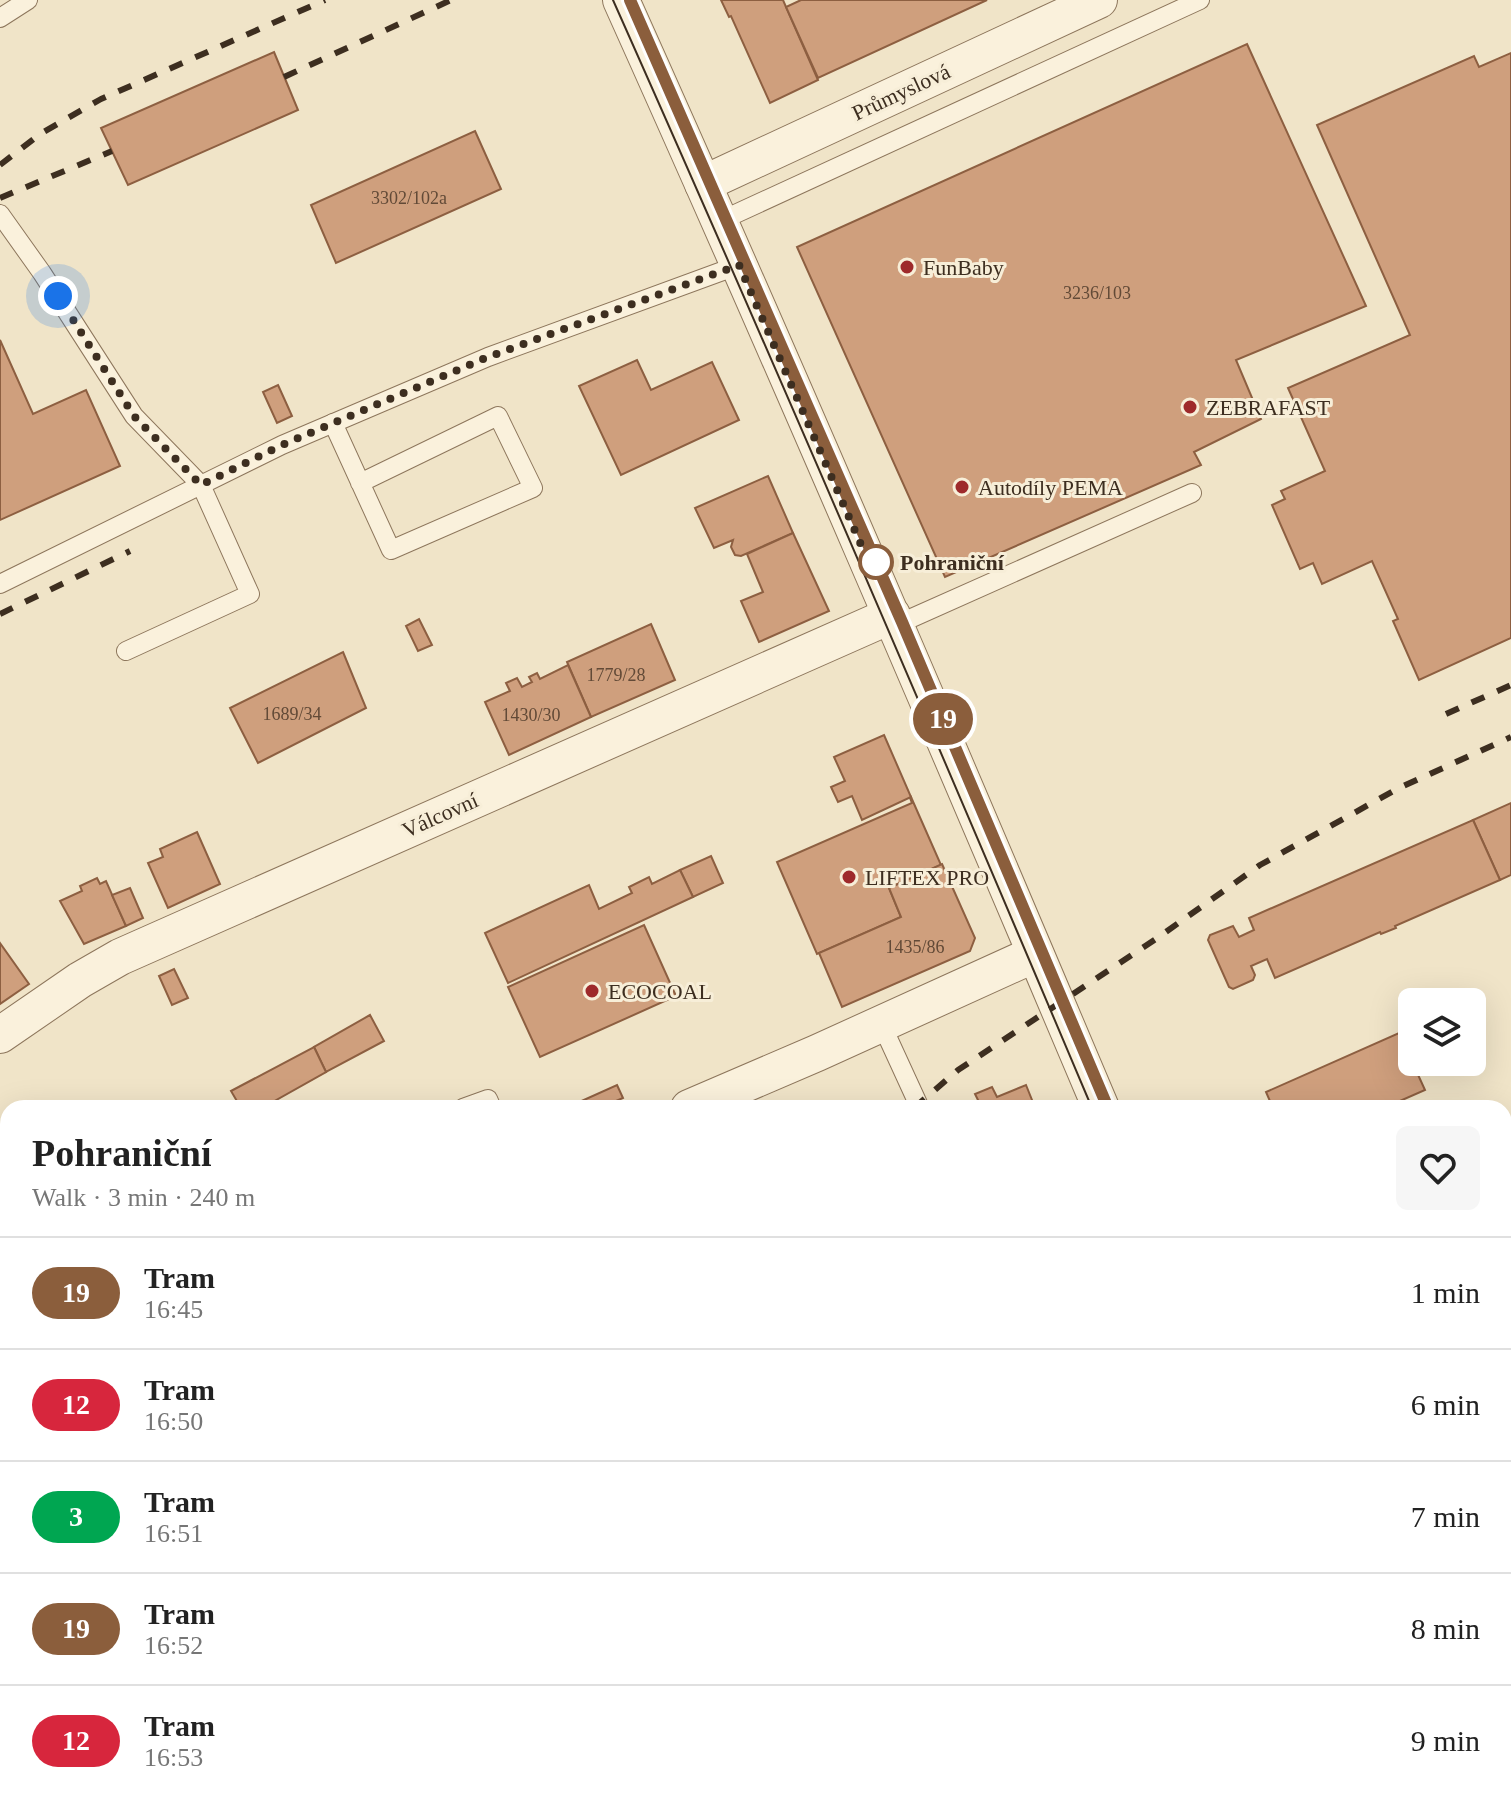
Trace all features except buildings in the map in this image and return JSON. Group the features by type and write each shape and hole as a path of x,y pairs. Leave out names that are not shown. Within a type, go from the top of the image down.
{"street":[{"path":"621,0 894,620 1098,1100"},
{"name":"Průmyslová","path":"703,184 1099,0"},
{"name":"Válcovní","path":"0,1035 80,980 120,957 894,620"},
{"path":"707,1100 1035,954"}],"lane":[{"path":"0,18 28,0"},
{"path":"720,221 1200,0"},
{"path":"0,214 134,416 201,485 250,594 126,651"},
{"path":"0,584 282,445 488,357 739,265"},
{"path":"333,423 360,483 391,550 533,488 498,416 360,483"},
{"path":"894,620 1192,493"},
{"path":"881,1023 916,1100"}],"tram line":[{"path":"613,0 855,553 1089,1100"},
{"path":"630,0 902,622 1105,1100"},
{"name":"19","path":"630,0 902,622 1105,1100"}],"railway":[{"path":"0,165 40,134 101,99 325,0"},
{"path":"284,77 451,0"},
{"path":"0,198 112,151"},
{"path":"0,614 130,551"},
{"path":"1446,714 1511,685"},
{"path":"923,1100 958,1070 1156,939 1260,865 1399,788 1511,737"}],"place":[{"name":"FunBaby","path":"907,267"},
{"name":"ZEBRAFAST","path":"1190,407"},
{"name":"Autodíly PEMA","path":"962,487"},
{"name":"Pohraniční","path":"876,562"},
{"name":"LIFTEX PRO","path":"849,877"},
{"name":"ECOCOAL","path":"592,991"}],"route":[{"path":"58,296 134,416 201,485 282,445 488,357 739,265 872,570 876,562"}]}
